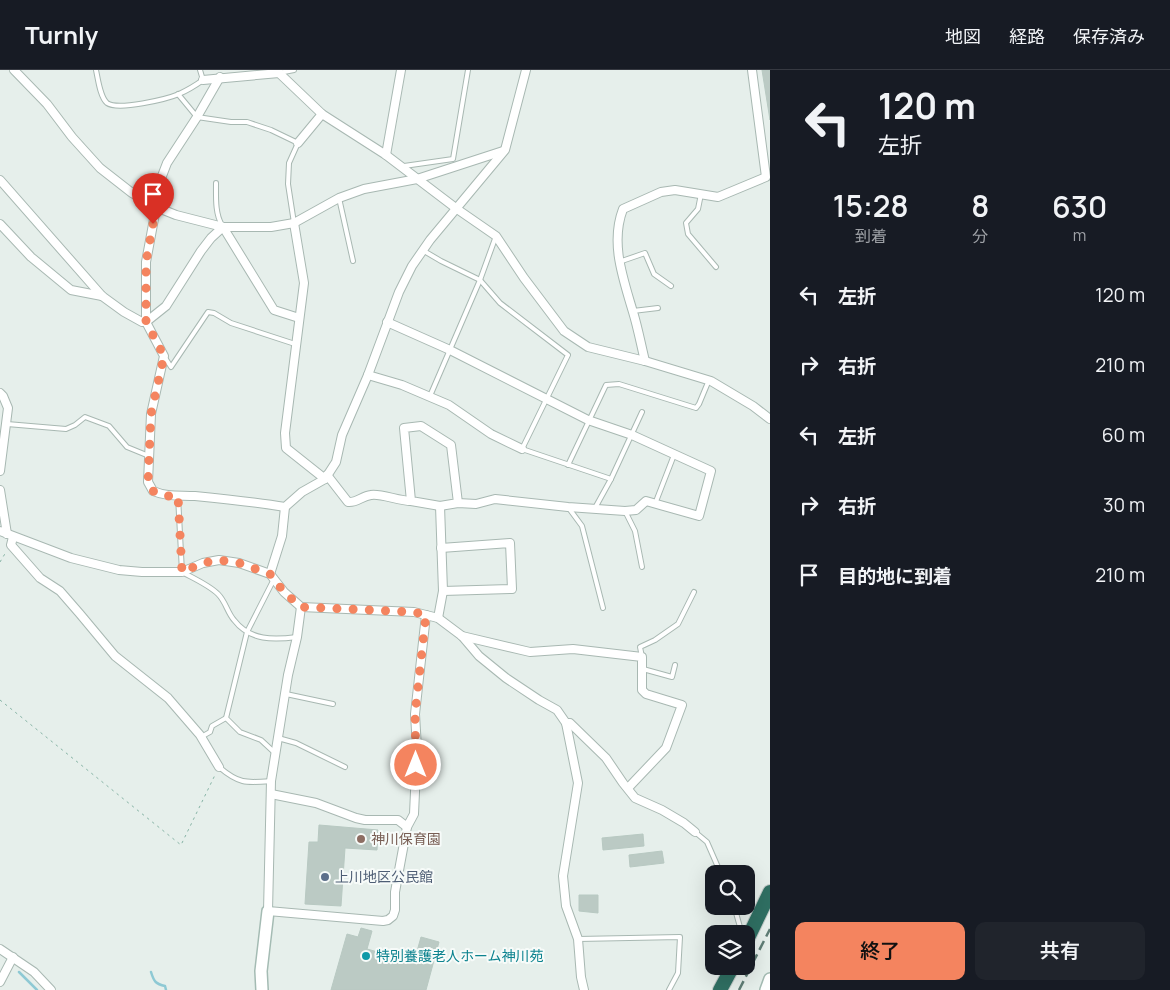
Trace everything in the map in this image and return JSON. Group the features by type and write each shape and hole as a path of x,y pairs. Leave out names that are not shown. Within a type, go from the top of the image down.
{"highway":[{"path":"754,925 770,892"},
{"path":"720,990 728,975"}],"street":[{"path":"14,70 47,104 72,137 100,168 132,193 156,207 176,215 223,227 271,227 294,223 339,198 364,189 417,178 505,150"},
{"path":"386,155 402,70"},
{"path":"272,577 282,536 285,507 302,492 326,477 336,462 342,435 368,375 403,283 430,240 505,150 526,70"},
{"path":"645,361 633,311 622,278 617,246 618,222 623,209 661,192 675,190 718,197 768,178 752,70"},
{"path":"203,80 278,72 322,114 402,166 457,209 496,236 524,278 564,331 588,347 709,380 753,406 770,419"},
{"path":"220,77 167,163 162,176 146,262 146,322 164,356 151,414 148,482 153,491 164,496 259,502 285,507"},
{"path":"298,143 322,114"},
{"path":"0,180 102,296 142,322 146,322 166,306 201,251 223,227"},
{"path":"294,223 304,283 285,433 286,448 326,477 348,502 354,503 371,494 440,506 458,503 476,504 495,499 568,508 625,511 636,510 646,501 699,516 711,471 632,435 588,420 450,350 388,322"},
{"path":"0,224 31,257 71,290 102,296"},
{"path":"223,227 274,310 299,318"},
{"path":"368,375 402,385 449,405 491,434 522,449"},
{"path":"0,393 8,408 0,471"},
{"path":"411,501 404,428 420,426 451,445 458,503"},
{"path":"0,490 7,534 11,545 40,578 60,591 115,656 168,698 201,737 219,767"},
{"path":"438,618 442,591 440,506"},
{"path":"7,534 71,558 119,570 182,572 203,563 219,560 239,563 272,577 284,592 301,607 414,612 438,618 462,636 479,656 506,678 538,700 557,710 566,722 602,752 635,798 662,810 695,832"},
{"path":"441,548 510,543 512,589 442,591"},
{"path":"262,990 261,971 268,912 271,781 301,607"},
{"path":"268,912 383,921 393,916 395,892 407,827 414,814 417,748 415,714 426,615"},
{"path":"462,636 530,652 573,649 642,657 642,690 646,694 682,705 666,748 628,788"},
{"path":"566,722 578,783 563,876 566,906 578,939 584,990"},
{"path":"271,794 316,803 365,820 398,820 407,827"},
{"path":"0,949 34,972 51,990"},
{"path":"0,982 13,957"},
{"path":"766,990 770,979"}],"lane":[{"path":"96,70 104,98 108,103 126,107 178,94 203,80 200,70"},
{"path":"278,72 294,70"},
{"path":"402,166 453,159 468,70"},
{"path":"178,94 197,117 231,122 247,122 298,143 289,163 288,184 294,223"},
{"path":"216,183 219,220 223,227"},
{"path":"701,194 698,209 686,224 688,234 716,267"},
{"path":"339,198 353,261"},
{"path":"430,396 480,280 496,236"},
{"path":"423,250 480,280 500,302 568,355 522,449 612,479"},
{"path":"620,262 645,253 654,274 671,286"},
{"path":"633,311 658,308"},
{"path":"164,356 171,367 208,312 214,313 231,323 296,345"},
{"path":"568,465 606,385 619,384 696,408 700,404 709,380"},
{"path":"595,508 612,479 642,412"},
{"path":"7,424 66,429 85,417 109,426 127,447 148,456"},
{"path":"655,504 674,454"},
{"path":"178,496 182,572 217,593 233,619 247,632 272,640 297,638"},
{"path":"568,508 582,526 603,608"},
{"path":"625,511 635,531 642,568"},
{"path":"201,737 210,732 212,726 226,718 247,632 272,577"},
{"path":"642,657 640,647 655,640 678,624 694,592"},
{"path":"643,670 672,677 675,665"},
{"path":"286,694 332,704"},
{"path":"226,718 240,732 261,740 276,755"},
{"path":"278,738 296,743 345,767"},
{"path":"219,767 229,776 245,783 271,781"},
{"path":"695,832 706,842 716,865"},
{"path":"578,939 680,937 678,973 669,990"}],"path":[{"path":"0,562 11,545"},
{"path":"0,700 181,845 219,767"}],"building":[{"path":"762,70 770,70 770,120"},
{"name":"上川地区公民館","path":"319,825 378,830 377,850 345,848 341,906 305,904 309,842 318,842"},
{"path":"643,834 644,846 603,850 602,838"},
{"path":"662,851 664,863 630,867 629,855"},
{"path":"579,895 598,895 598,913 579,911"},
{"name":"特別養護老人ホーム神川苑","path":"361,928 372,931 367,949 414,962 421,937 439,942 426,990 331,990 347,934 358,937"}],"waterway":[{"path":"19,972 37,990"},
{"path":"151,972 156,982 165,986 166,990"}],"railway":[{"path":"739,990 770,929"}],"place":[{"name":"神川保育園","path":"361,839"},
{"name":"上川地区公民館","path":"325,877"},
{"name":"特別養護老人ホーム神川苑","path":"366,956"}],"route":[{"path":"153,224 146,262 146,322 164,356 151,414 148,482 153,491 164,496 178,496 182,572 203,563 219,560 239,563 270,574 284,592 301,607 414,612 426,615 415,714 416,765"}]}
